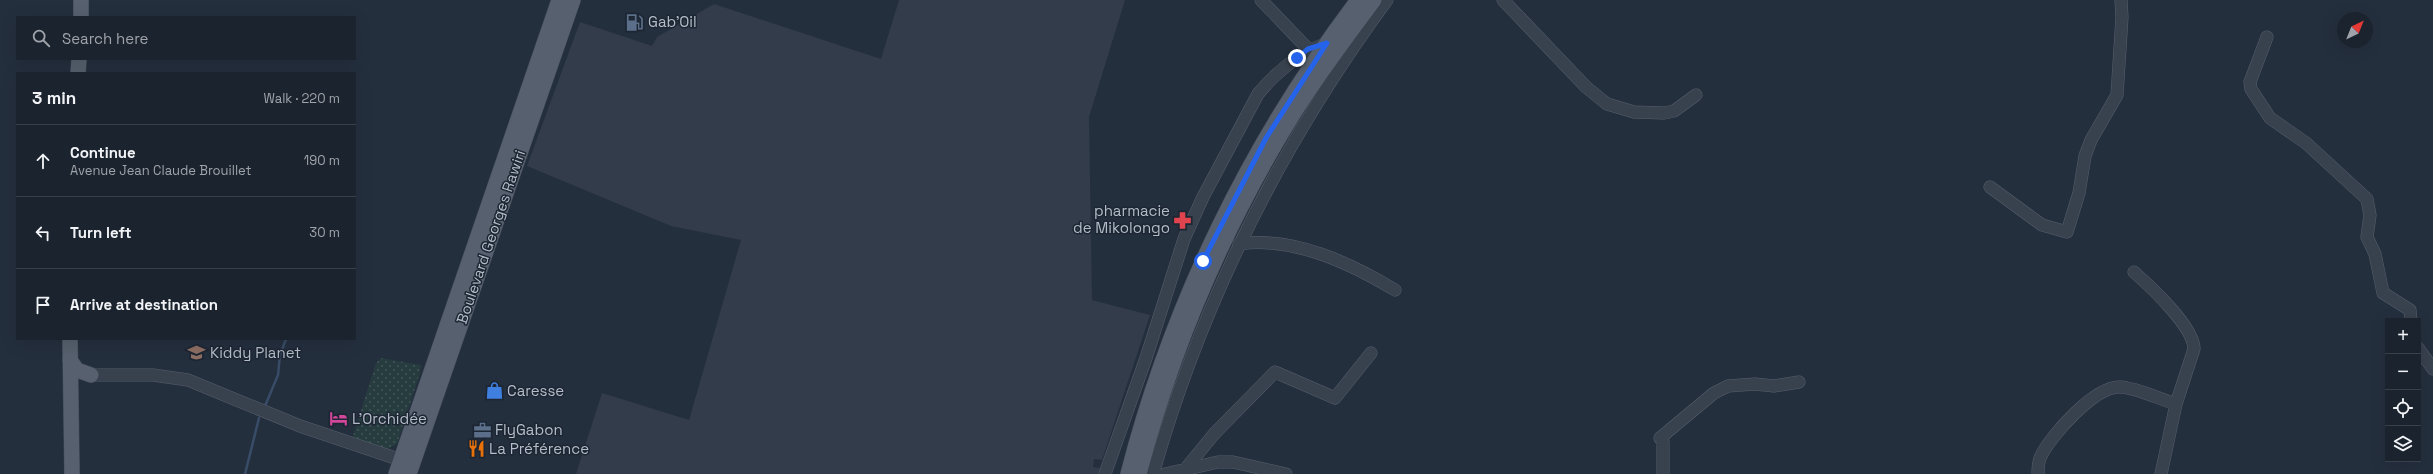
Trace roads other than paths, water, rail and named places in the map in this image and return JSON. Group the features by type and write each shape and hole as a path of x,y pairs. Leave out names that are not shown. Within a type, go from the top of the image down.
{"main road":[{"path":"81,0 81,16"},
{"name":"Boulevard Georges Rawiri","path":"398,467 559,0"},
{"name":"Boulevard Georges Rawiri","path":"409,474 573,0"},
{"path":"1139,474 1171,371 1193,313 1231,229 1292,116 1374,0"},
{"path":"1128,474 1149,402 1203,261 1266,138 1354,1"},
{"path":"78,72 79,60"},
{"path":"70,340 72,474"},
{"path":"70,360 77,370 91,375"},
{"path":"71,388 78,380 91,375"}],"street":[{"path":"1261,0 1308,49"},
{"path":"1286,474 1233,462 1218,462 1160,473 1187,366 1215,294 1239,244 1324,90 1388,0"},
{"path":"1503,0 1586,87 1607,104 1618,109 1634,112 1664,113 1674,111 1696,95"},
{"path":"1990,187 2042,225 2067,232 2079,193 2085,156 2091,140 2117,95 2122,17 2121,0"},
{"path":"2267,37 2250,82 2251,89 2270,118 2306,143 2367,199 2370,215 2367,238 2375,254 2383,293 2410,310 2411,318"},
{"path":"1105,474 1144,365 1168,283 1184,239 1203,197 1258,94 1286,66 1308,49 1327,43"},
{"path":"1239,244 1273,242 1300,249 1353,266 1395,290"},
{"path":"2134,272 2184,323 2194,341 2194,349 2176,404 2161,474"},
{"path":"2421,352 2433,369"},
{"path":"1187,467 1214,434 1275,372 1335,398 1371,353"},
{"path":"91,375 153,375 188,380 398,467"},
{"path":"1663,474 1663,442 1660,438 1714,393 1735,384 1774,386 1799,382"},
{"path":"2038,474 2040,458 2051,438 2098,395 2119,387 2176,404"}],"waterway":[{"path":"265,406 278,375 280,355 286,340"},
{"path":"245,474 259,418"}],"place":[{"name":"Gab'Oil","path":"635,22"},
{"name":"pharmacie de Mikolongo","path":"1183,220"},
{"name":"Kiddy Planet","path":"197,353"},
{"name":"Caresse","path":"494,391"},
{"name":"L'Orchidée","path":"339,419"},
{"name":"FlyGabon","path":"482,430"},
{"name":"La Préférence","path":"476,449"}]}
